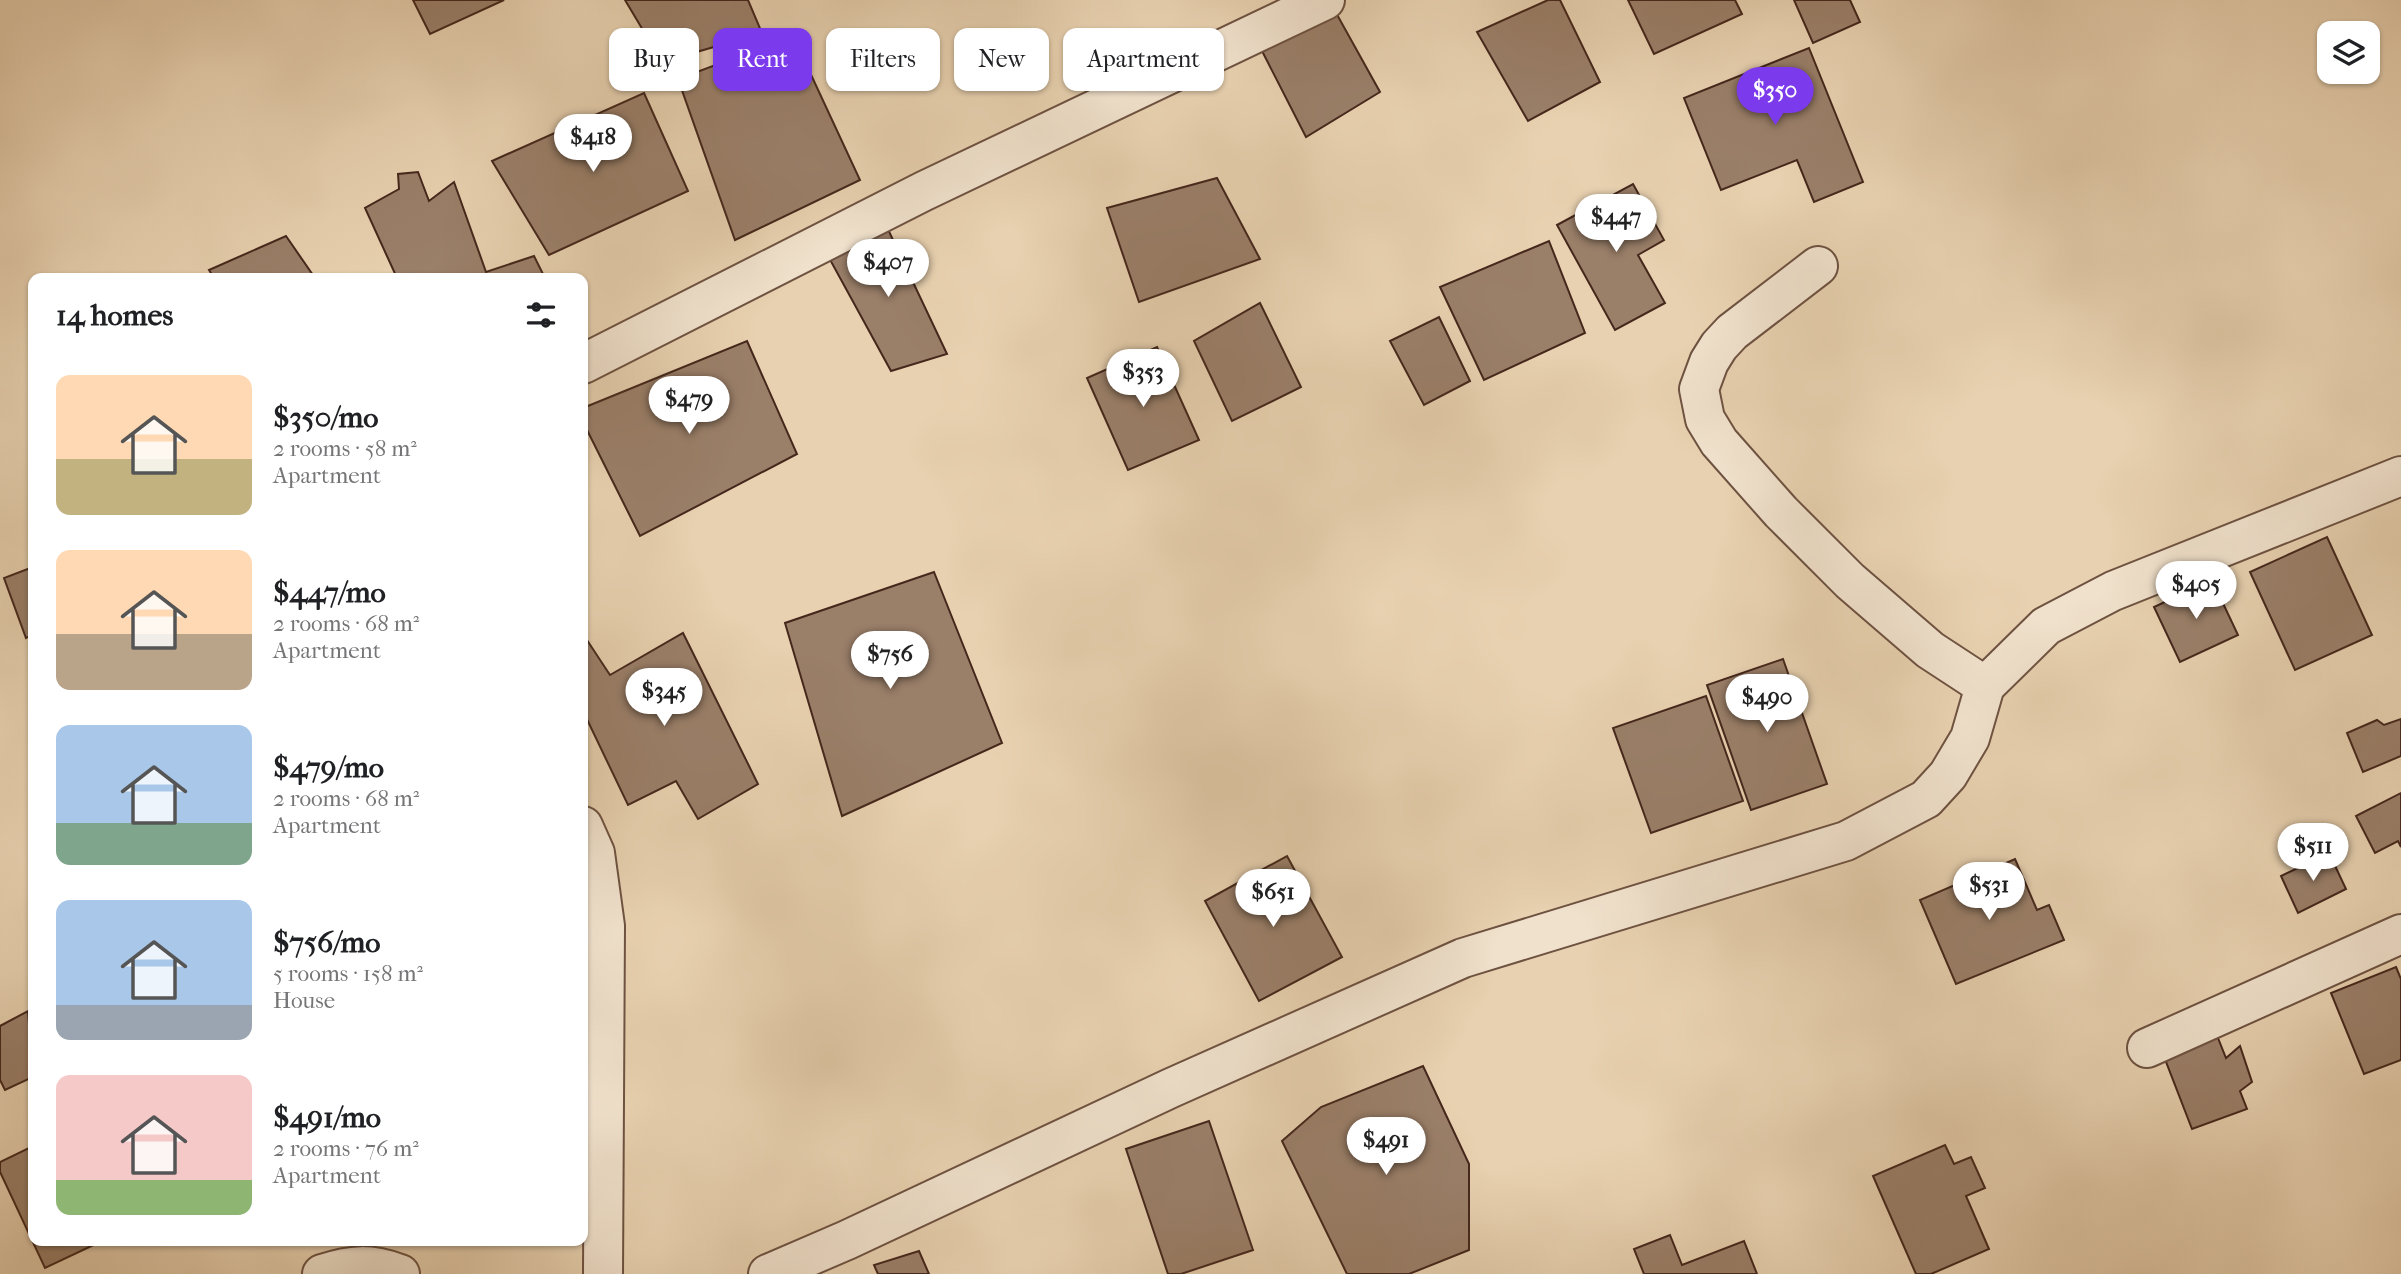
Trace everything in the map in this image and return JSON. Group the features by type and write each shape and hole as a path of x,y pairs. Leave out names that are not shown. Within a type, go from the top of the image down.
{"street":[{"path":"588,361 924,191 1325,0"},
{"path":"1818,266 1732,332 1719,346 1709,362 1699,389 1706,419 1719,442 1772,502 1850,581 1930,650 1985,686"},
{"path":"768,1274 847,1240 1171,1088 1463,958 1846,841 1926,799 1948,775 1970,738 1985,686 2046,626 2113,592 2401,476"},
{"path":"588,837 595,853 605,926 603,1274"},
{"path":"2147,1048 2401,934"},
{"path":"322,1274 347,1265 366,1266 400,1274"}],"building":[{"path":"413,0 504,0 430,34"},
{"path":"625,0 748,0 760,28 713,28 713,47 699,51 699,28 642,28"},
{"path":"1548,0 1560,0 1600,82 1528,121 1477,32"},
{"path":"1628,0 1735,0 1742,14 1654,54"},
{"path":"1794,0 1850,0 1860,22 1813,43"},
{"path":"1335,11 1380,92 1306,137 1262,51"},
{"path":"1809,48 1863,182 1814,202 1797,160 1721,190 1684,98"},
{"path":"713,66 713,91 812,91 812,77 860,180 735,240 682,91 699,91 699,71"},
{"path":"644,93 688,191 549,255 492,161"},
{"path":"418,172 429,201 454,182 486,272 534,256 542,273 395,273 365,208 399,189 398,174"},
{"path":"1217,178 1260,259 1139,302 1107,208"},
{"path":"1633,184 1664,240 1638,255 1665,303 1615,330 1557,225"},
{"path":"885,223 947,354 891,371 828,256"},
{"path":"286,236 312,273 211,273 209,270"},
{"path":"1549,241 1585,333 1484,380 1440,287"},
{"path":"1260,303 1301,387 1232,421 1194,341"},
{"path":"1439,317 1470,381 1424,405 1390,341"},
{"path":"747,341 797,454 640,536 588,432 588,406"},
{"path":"1157,347 1199,440 1128,470 1087,378"},
{"path":"2327,537 2372,635 2295,670 2250,572"},
{"path":"28,569 26,638 4,578"},
{"path":"934,572 1002,743 842,816 785,623"},
{"path":"2212,580 2238,635 2180,662 2154,607"},
{"path":"683,633 758,784 698,819 676,781 628,805 588,721 588,642 610,675"},
{"path":"1783,659 1827,784 1751,810 1707,685"},
{"path":"1706,696 1743,801 1651,833 1613,728"},
{"path":"2401,719 2401,756 2363,772 2347,733 2377,720 2384,725"},
{"path":"2401,793 2401,847 2398,841 2375,853 2356,816"},
{"path":"2329,853 2346,889 2298,913 2281,876"},
{"path":"1287,856 1342,957 1259,1001 1205,901"},
{"path":"2015,859 2037,910 2049,905 2064,940 1956,984 1920,900"},
{"path":"2396,967 2401,979 2401,1060 2364,1074 2331,993"},
{"path":"28,1011 28,1079 5,1090 0,1080 0,1026"},
{"path":"2216,1033 2226,1058 2240,1046 2252,1082 2240,1091 2247,1109 2192,1129 2163,1054"},
{"path":"1423,1066 1469,1164 1469,1250 1409,1274 1347,1274 1282,1141 1321,1107"},
{"path":"1209,1121 1253,1250 1181,1274 1168,1274 1126,1149"},
{"path":"1945,1145 1954,1164 1971,1157 1985,1188 1966,1196 1989,1249 1931,1274 1916,1274 1873,1176"},
{"path":"28,1148 28,1232 0,1172 0,1162"},
{"path":"1670,1235 1682,1265 1744,1241 1757,1274 1644,1274 1634,1249"},
{"path":"35,1246 91,1246 45,1268"},
{"path":"919,1251 929,1274 878,1274 874,1265"}]}
